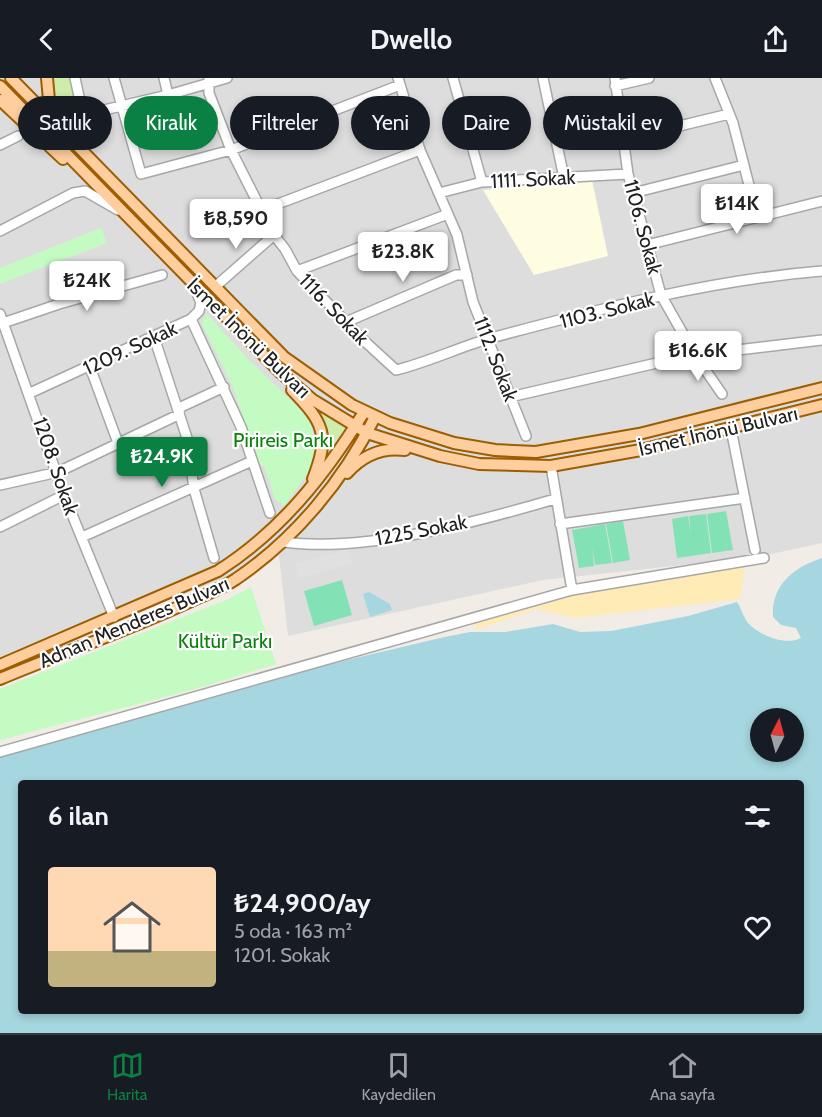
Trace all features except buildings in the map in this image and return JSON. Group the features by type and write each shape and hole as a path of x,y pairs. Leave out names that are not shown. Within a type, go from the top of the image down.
{"main road":[{"name":"İsmet İnönü Bulvarı","path":"11,78 284,357 364,412 375,417 454,443 495,450 536,452 639,434 822,388"},
{"path":"47,78 49,96"},
{"name":"İsmet İnönü Bulvarı","path":"0,86 281,373 314,400 367,433 440,456 479,464 551,466 641,450 822,405"},
{"path":"0,100 106,195"},
{"path":"85,150 88,156"},
{"path":"281,373 291,389 313,411 322,430 323,451 308,493"},
{"name":"Adnan Menderes Bulvarı","path":"0,665 218,571 237,559 261,541 308,493 364,412"},
{"name":"Adnan Menderes Bulvarı","path":"0,679 160,615 234,580 284,542 326,493 367,433 375,417"},
{"path":"326,493 358,462 378,452 400,450 440,456"}],"street":[{"path":"75,78 79,96"},
{"path":"114,78 141,174 231,150"},
{"path":"164,78 168,95"},
{"path":"112,109 227,78"},
{"path":"453,78 482,182"},
{"path":"543,78 564,178"},
{"path":"614,80 649,78"},
{"path":"715,78 729,114 757,216"},
{"name":"1106. Sokak","path":"614,80 616,96"},
{"name":"1116. Sokak","path":"209,81 209,93 230,147"},
{"path":"339,106 399,81"},
{"name":"1112. Sokak","path":"399,81 404,96"},
{"path":"683,125 729,114"},
{"path":"0,145 18,136"},
{"name":"1116. Sokak","path":"231,150 274,235 297,271 396,370"},
{"path":"262,210 420,150"},
{"name":"1112. Sokak","path":"420,150 457,235 473,302 490,339 526,436"},
{"name":"1106. Sokak","path":"623,150 661,296 695,355 722,394"},
{"path":"633,193 744,165"},
{"name":"1111. Sokak","path":"439,192 482,182 628,174"},
{"path":"0,231 73,193 85,191 121,211"},
{"path":"647,245 822,201"},
{"path":"297,271 448,214"},
{"path":"216,286 274,235"},
{"name":"1103. Sokak","path":"396,370 490,339 661,296 790,273 822,271"},
{"path":"346,322 456,275 467,274"},
{"path":"2,319 162,275"},
{"name":"1209. Sokak","path":"30,393 191,319 199,311 201,303 192,284"},
{"name":"1208. Sokak","path":"2,319 58,472 64,495 114,617"},
{"path":"191,319 224,387 270,513"},
{"path":"154,337 190,453 194,489 214,558"},
{"path":"510,397 695,355 822,340"},
{"path":"90,367 118,443"},
{"path":"0,485 58,472 178,416 181,407 224,387"},
{"path":"731,429 755,550"},
{"path":"82,537 194,489 252,461"},
{"path":"551,466 572,590"},
{"path":"0,527 64,495"},
{"name":"1225 Sokak","path":"284,542 312,546 397,537 510,512 555,498"},
{"path":"560,524 745,498"},
{"path":"0,752 572,590 764,558"}],"shaded area":[{"path":"0,78 822,78 822,543 757,557 543,580 288,636 279,556 0,668"},
{"path":"592,180 608,256 534,275 483,190"},
{"path":"348,549 353,563 299,579 294,564"}],"green space":[{"path":"51,78 70,78 74,96 53,96"},
{"path":"101,228 107,243 0,284 0,268"},
{"name":"Pirireis Parkı","path":"206,313 249,360 304,413 311,424 315,443 314,459 308,473 284,506 275,499 264,466 259,464 233,387 202,324"},
{"path":"317,409 346,429 325,451 323,423"},
{"path":"726,511 733,550 712,553 707,514"},
{"path":"706,514 711,553 677,558 672,519 688,516 691,534 689,516"},
{"path":"623,521 630,560 613,563 606,524"},
{"path":"605,524 612,563 595,565 592,548 594,566 579,568 572,530"},
{"path":"342,580 352,615 314,626 304,591"},
{"name":"Kültür Parkı","path":"251,587 276,664 199,688 0,740 0,689 226,600"}],"sand":[{"path":"745,566 740,599 575,618 536,609 475,630 475,619 577,591"}],"water":[{"path":"822,558 822,1033 0,1033 0,757 297,672 470,632 505,632 553,624 580,632 611,631 688,616 737,602 748,623 759,632 781,640 795,640 801,638 796,628 781,625 773,617 773,606 780,587 794,572"},
{"path":"369,592 390,604 392,610 370,617 363,594"}]}
